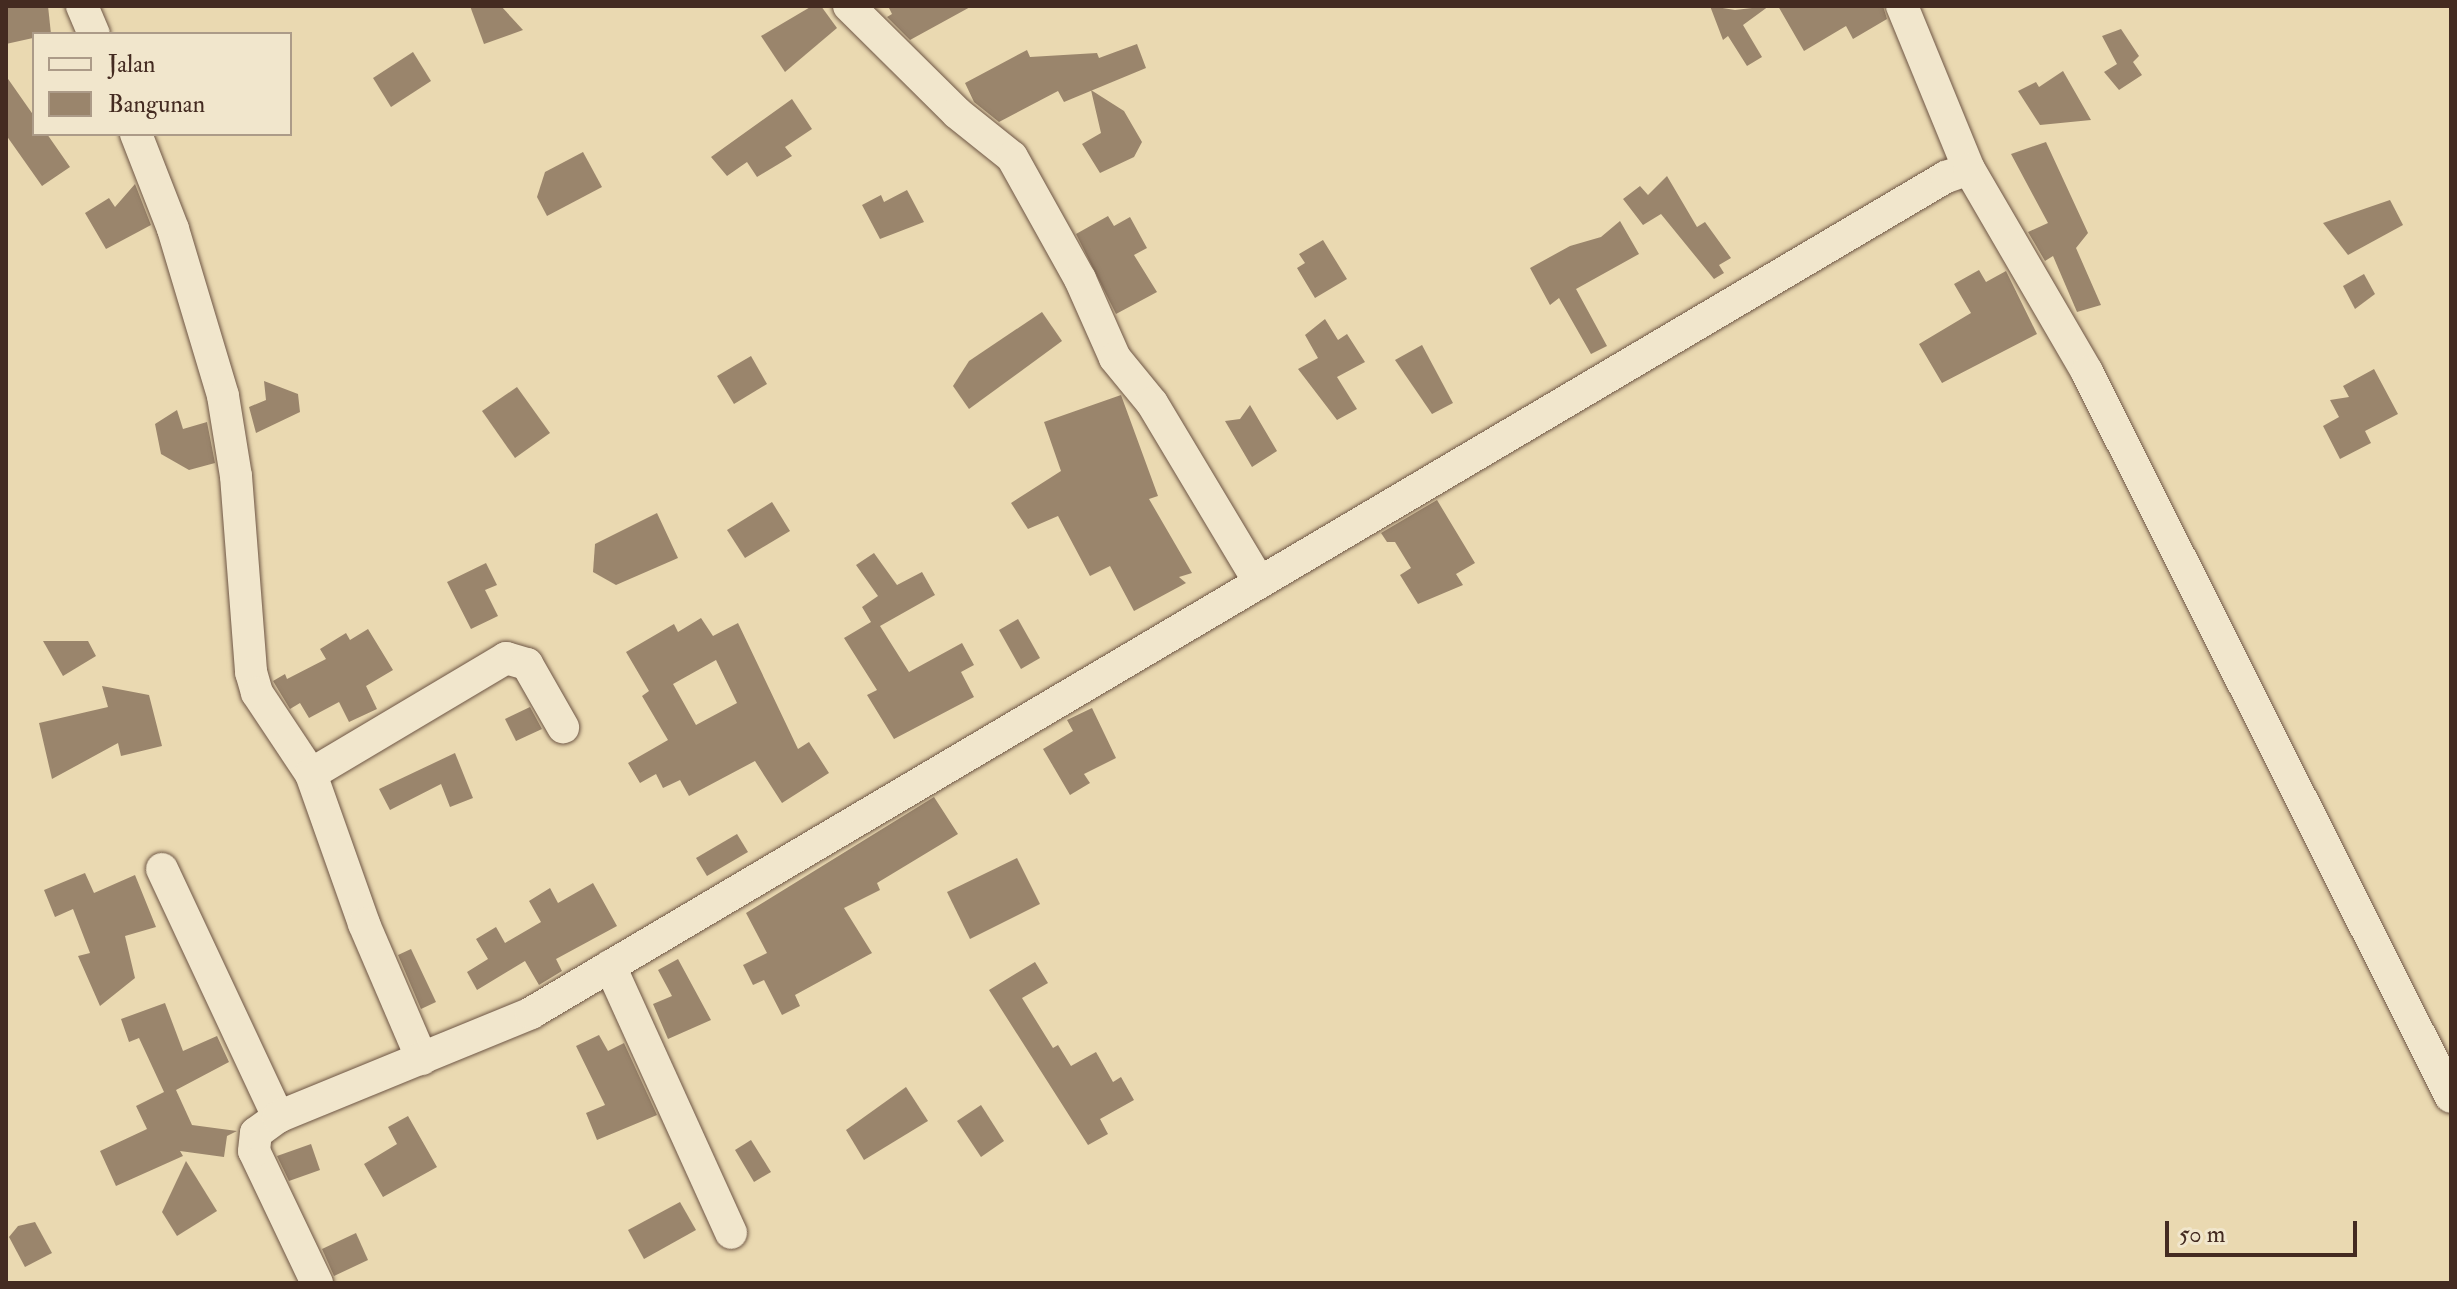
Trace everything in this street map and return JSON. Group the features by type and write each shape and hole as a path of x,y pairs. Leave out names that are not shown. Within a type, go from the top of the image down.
{"street":[{"path":"82,6 93,32"},
{"path":"849,6 957,113 1012,157 1080,279 1115,358 1152,403 1259,582"},
{"path":"1902,6 1969,169 2087,372 2451,1097"},
{"path":"137,136 178,244 223,396 236,476 251,672 257,693 311,774 364,924 422,1059"},
{"path":"317,1283 254,1151 256,1133 278,1117 531,1013 1946,177 1969,169"},
{"path":"311,774 506,658 527,664 563,727"},
{"path":"162,869 278,1117"},
{"path":"610,966 731,1233"}],"building":[{"path":"6,6 48,6 51,32 32,32 32,38 6,44"},
{"path":"470,6 501,6 523,30 484,44"},
{"path":"812,6 821,6 837,28 785,72 761,36"},
{"path":"888,6 972,6 910,40 887,17 892,14"},
{"path":"1710,6 1735,10 1769,6 1743,25 1762,57 1747,66 1728,36 1723,40"},
{"path":"1778,6 1883,6 1887,19 1853,39 1846,26 1804,51"},
{"path":"2121,29 2139,56 2133,62 2142,75 2119,90 2104,72 2117,64 2102,36"},
{"path":"1137,44 1146,68 1064,102 1058,91 999,122 974,102 965,83 1027,50 1030,57 1097,53 1099,58"},
{"path":"413,52 431,81 391,107 373,78"},
{"path":"2063,71 2091,120 2040,125 2018,91 2036,82 2039,87"},
{"path":"6,76 32,113 32,136 48,136 70,167 42,186 6,135"},
{"path":"1091,90 1124,111 1142,142 1134,157 1100,173 1082,144 1101,133"},
{"path":"792,99 812,129 785,147 792,156 757,177 747,162 727,176 711,157"},
{"path":"2046,142 2088,233 2076,248 2101,305 2077,312 2053,256 2045,261 2028,232 2048,223 2011,154"},
{"path":"583,152 602,187 547,216 537,197 545,172"},
{"path":"1667,176 1697,227 1705,222 1731,258 1719,265 1724,273 1714,279 1661,214 1643,225 1623,199 1640,186 1648,195"},
{"path":"135,184 151,225 106,249 85,213 109,198 115,207"},
{"path":"907,190 924,222 880,239 862,205 881,195 884,202"},
{"path":"2390,200 2403,225 2348,255 2323,223"},
{"path":"1108,216 1114,226 1130,217 1147,248 1134,255 1157,292 1116,314 1076,234"},
{"path":"1620,221 1639,254 1576,289 1607,346 1591,354 1559,298 1550,305 1530,268 1570,246 1601,237"},
{"path":"1323,240 1347,279 1315,298 1297,268 1305,263 1299,254"},
{"path":"1979,270 1986,282 2006,271 2037,334 1942,383 1919,344 1971,313 1954,284"},
{"path":"2364,274 2375,294 2355,309 2343,286"},
{"path":"1042,312 1062,341 969,409 953,386 969,361"},
{"path":"1325,319 1338,340 1347,334 1365,362 1337,377 1357,409 1337,420 1298,369 1318,358 1305,335"},
{"path":"1422,345 1453,403 1432,414 1395,360"},
{"path":"751,356 767,384 734,404 717,376"},
{"path":"2374,369 2398,414 2365,431 2371,443 2340,459 2323,426 2339,417 2330,400 2349,397 2343,386"},
{"path":"264,381 298,394 300,412 256,433 249,407 266,400"},
{"path":"517,387 550,433 515,458 482,411"},
{"path":"1121,395 1158,496 1149,499 1192,573 1179,577 1186,583 1134,611 1110,566 1090,576 1058,516 1028,529 1011,503 1061,471 1044,422"},
{"path":"1250,405 1277,451 1252,467 1225,421 1240,419"},
{"path":"177,410 183,429 207,422 215,463 189,470 161,454 155,424"},
{"path":"1437,500 1475,563 1456,574 1463,585 1418,604 1400,575 1411,568 1395,542 1387,542 1381,533"},
{"path":"772,502 790,531 745,558 727,530"},
{"path":"657,513 678,558 616,585 593,572 595,544"},
{"path":"874,553 897,585 922,572 935,595 880,626 909,672 962,643 974,665 961,672 974,697 894,739 867,695 877,690 844,638 871,622 862,607 878,596 856,565"},
{"path":"486,563 497,585 485,590 498,616 471,629 447,582"},
{"path":"701,618 713,636 738,623 798,749 809,742 829,773 782,803 755,761 689,796 680,780 663,788 656,774 640,783 628,763 668,740 642,696 649,691 626,652 674,624 678,632","holes":["716,660 737,703 696,725 673,684"]},
{"path":"1018,619 1040,658 1021,669 999,630"},
{"path":"368,629 393,670 366,686 377,709 349,722 339,702 309,718 300,703 290,709 273,681 285,674 287,679 326,659 320,649 346,633 350,640"},
{"path":"43,641 88,641 96,656 63,676"},
{"path":"102,686 149,695 162,746 121,756 118,743 52,779 39,723 108,707"},
{"path":"530,707 542,729 516,741 505,719"},
{"path":"1092,708 1116,758 1084,774 1090,783 1070,795 1043,749 1073,731 1067,720"},
{"path":"455,753 473,798 450,807 441,784 390,810 379,789"},
{"path":"934,797 958,834 877,883 880,890 844,908 872,953 795,995 800,1006 782,1015 764,980 753,985 743,965 767,953 746,913"},
{"path":"737,834 748,852 707,876 696,858"},
{"path":"1017,858 1040,904 970,939 947,892"},
{"path":"85,873 94,893 135,875 156,927 125,936 135,978 100,1006 78,956 90,953 73,909 55,917 44,890"},
{"path":"593,883 617,926 556,959 562,971 539,985 525,961 477,990 467,972 488,959 476,939 496,927 505,943 541,922 529,901 550,888 558,903"},
{"path":"411,949 436,1002 421,1009 398,955"},
{"path":"678,959 711,1020 668,1039 653,1004 672,996 658,970"},
{"path":"1035,962 1048,983 1022,998 1053,1048 1058,1045 1071,1066 1096,1052 1113,1082 1121,1077 1134,1100 1100,1119 1108,1134 1088,1145 989,990"},
{"path":"165,1003 183,1051 217,1036 229,1062 176,1090 192,1125 237,1131 227,1136 224,1157 180,1151 183,1156 116,1186 100,1151 147,1129 136,1106 164,1092 139,1038 129,1042 121,1019"},
{"path":"599,1035 608,1051 624,1043 657,1115 597,1140 586,1113 605,1105 576,1046"},
{"path":"906,1087 928,1121 864,1160 846,1130"},
{"path":"981,1105 1004,1141 981,1157 957,1121"},
{"path":"408,1116 437,1167 383,1197 364,1164 397,1144 388,1127"},
{"path":"751,1140 771,1172 754,1182 735,1150"},
{"path":"311,1144 320,1170 289,1181 277,1156"},
{"path":"186,1161 217,1211 177,1236 162,1212"},
{"path":"680,1202 696,1230 644,1259 628,1230"},
{"path":"35,1222 52,1253 25,1267 9,1237 18,1226"},
{"path":"356,1233 368,1260 334,1276 322,1249"}]}
